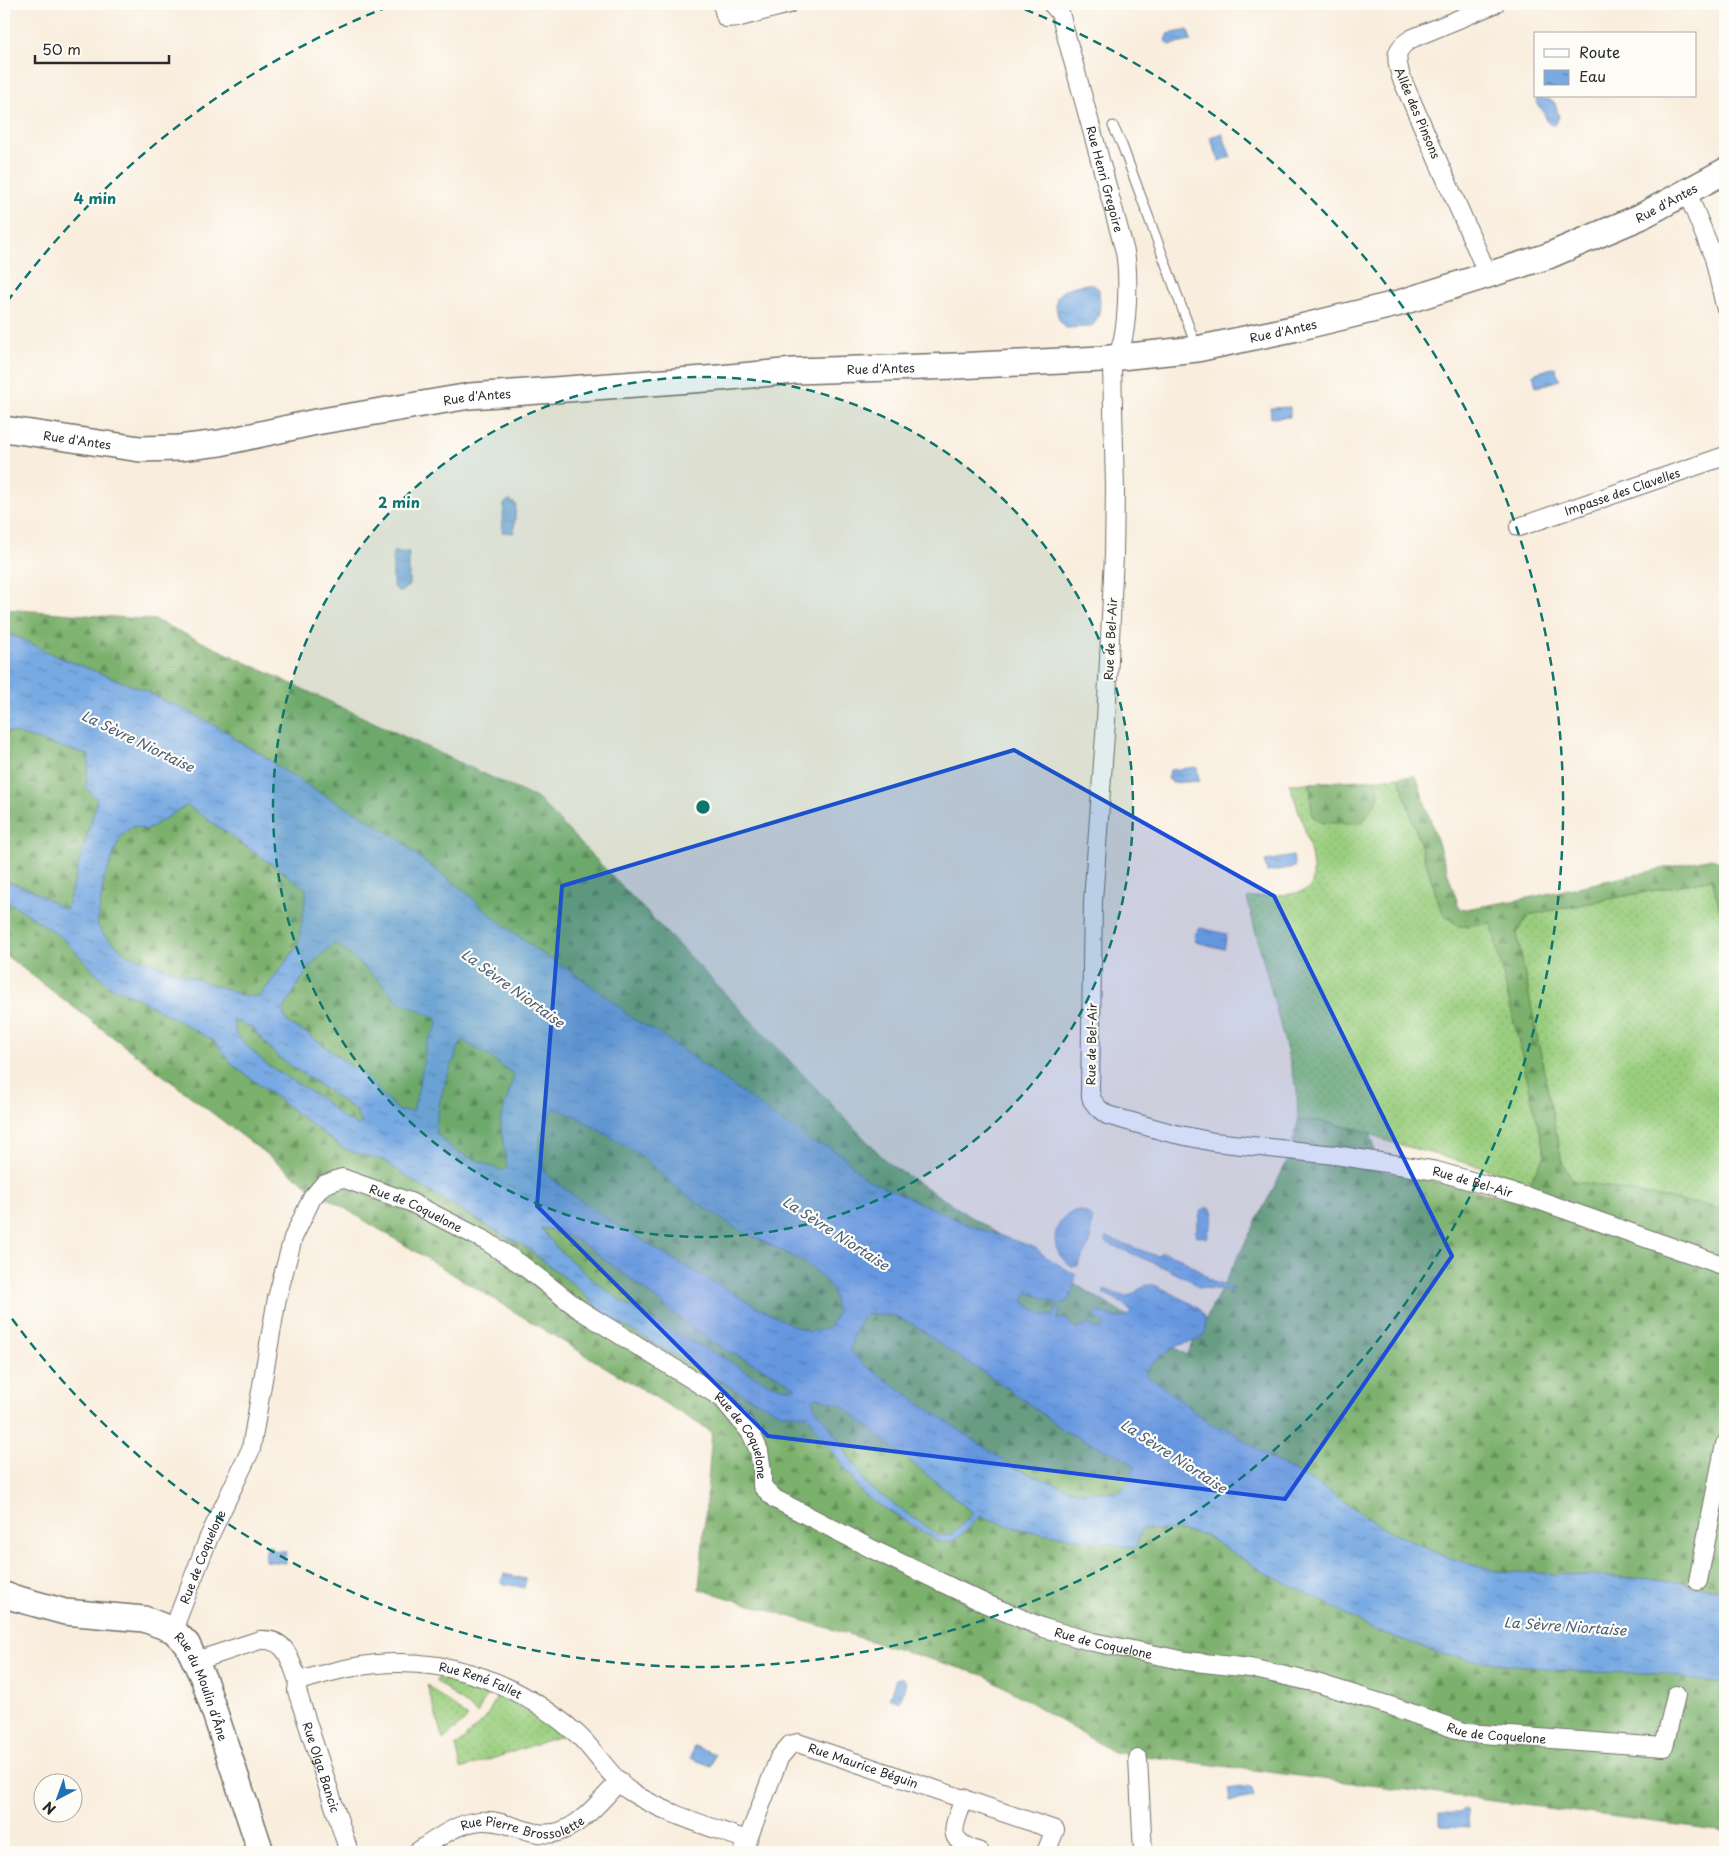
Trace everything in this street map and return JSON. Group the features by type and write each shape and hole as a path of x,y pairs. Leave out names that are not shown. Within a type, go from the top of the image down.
{"street":[{"path":"722,4 726,18 740,17 789,4"},
{"name":"Rue Henri Gregoire","path":"1052,4 1060,13 1125,252 1128,279 1123,332 1120,349 1114,358"},
{"name":"Allée des Pinsons","path":"1488,275 1401,77 1397,63 1397,52 1403,43 1412,38 1495,4"},
{"name":"Rue d'Antes","path":"6,430 140,449 179,448 220,443 316,422 470,396 794,371 956,366 1114,358 1196,349 1297,328 1396,304 1548,256 1640,217 1725,171"},
{"path":"1687,192 1714,258 1725,306"},
{"name":"Rue de Bel-Air","path":"1114,358 1112,367 1115,488 1114,555 1106,721 1093,900 1090,1092 1092,1100 1098,1108 1108,1114 1188,1137 1214,1142 1334,1155 1437,1171 1538,1200 1725,1266"},
{"name":"Impasse des Clavelles","path":"1519,527 1725,456"},
{"name":"Rue de Coquelone","path":"173,1630 209,1537 251,1449 277,1298 293,1238 312,1198 322,1185 342,1178 410,1202 486,1242 522,1265 580,1310 722,1398 751,1433 759,1451 762,1486 775,1499 984,1604 1044,1628 1093,1642 1186,1661 1250,1668 1317,1683 1467,1734 1664,1747 1676,1695"},
{"path":"1698,1581 1725,1444"},
{"name":"Rue du Moulin d'Âne","path":"4,1595 64,1612 144,1619 173,1630 187,1644 204,1680 261,1852"},
{"path":"196,1661 260,1640 271,1639 278,1642 290,1658 298,1681"},
{"name":"Rue René Fallet","path":"298,1681 350,1668 395,1663 432,1665 482,1676 518,1692 554,1715 579,1736 629,1791 745,1846"},
{"name":"Rue Olga Bancic","path":"298,1681 297,1691 349,1852"},
{"name":"Rue Maurice Béguin","path":"745,1846 779,1758 790,1745 798,1743 1054,1830 1046,1852"},
{"path":"1138,1759 1143,1852"},
{"name":"Rue Pierre Brossolette","path":"417,1852 444,1833 473,1822 499,1822 538,1833 554,1833 581,1819 620,1781"},
{"path":"964,1798 954,1829 954,1835 956,1840 965,1847 980,1852"}],"lane":[{"path":"1113,126 1122,145 1196,349"}],"highlighted area":[{"path":"1014,750 1274,896 1452,1256 1285,1499 768,1436 537,1206 562,886"}],"green space":[{"path":"4,609 155,620 538,799 889,1164 1187,1355 1290,1156 1298,1120 1321,1121 1370,1132 1375,1149 1368,1168 1522,1202 1530,1181 1545,1155 1491,923 1459,926 1442,913 1399,777 1416,776 1460,910 1523,899 1711,858 1725,865 1725,931 1712,879 1528,915 1517,934 1562,1163 1574,1181 1725,1209 1725,1831 1113,1752 986,1676 699,1589 712,1432 308,1186 4,954"},
{"path":"1399,777 1442,913 1459,926 1491,923 1545,1155 1530,1181 1387,1141 1354,1129 1321,1122 1298,1120 1297,1089 1247,898 1304,891 1308,889 1312,881 1313,869 1307,838 1289,784 1310,783 1312,816 1379,797 1377,779"},
{"path":"1377,779 1379,797 1362,823 1322,823 1312,816 1310,783"},
{"path":"1713,879 1725,931 1725,1209 1574,1181 1562,1163 1517,934 1528,915"},
{"path":"437,1678 463,1682 489,1691 477,1714 436,1681"},
{"path":"427,1685 468,1718 443,1740"},
{"path":"498,1695 544,1719 561,1736 461,1769 456,1746 485,1719"}],"water":[{"path":"1188,30 1191,41 1170,45 1165,41 1168,34"},
{"path":"1542,98 1555,103 1559,117 1556,124 1548,123 1542,109 1537,105 1536,99"},
{"path":"1222,133 1231,157 1219,161 1210,137"},
{"path":"1092,284 1099,289 1100,310 1097,319 1091,327 1066,328 1058,316 1057,298 1064,290"},
{"path":"1555,367 1560,380 1536,387 1533,374"},
{"path":"1290,407 1290,417 1271,418 1270,408"},
{"path":"509,500 516,504 514,533 502,532 504,504"},
{"path":"393,552 409,552 409,587 406,587 402,592 398,592 393,587"},
{"name":"La Sèvre Niortaise","path":"4,632 56,656 151,693 229,733 239,742 263,755 284,771 365,817 401,841 420,858 467,893 489,914 541,953 575,974 616,1004 631,1018 660,1034 812,1143 829,1147 843,1156 863,1177 966,1224 1036,1248 1046,1257 1076,1275 1073,1290 1068,1301 1059,1304 1028,1292 1023,1301 1044,1316 1046,1314 1053,1316 1057,1308 1060,1311 1058,1319 1060,1320 1064,1317 1076,1330 1089,1324 1096,1329 1102,1330 1105,1325 1094,1316 1097,1311 1120,1318 1128,1316 1131,1312 1121,1302 1103,1293 1105,1289 1126,1296 1133,1294 1146,1285 1154,1285 1198,1308 1205,1322 1206,1330 1203,1336 1169,1351 1145,1371 1147,1377 1158,1383 1211,1424 1220,1428 1225,1426 1268,1457 1326,1489 1381,1527 1443,1556 1494,1571 1657,1579 1685,1583 1694,1587 1725,1589 1725,1684 1681,1678 1662,1673 1582,1672 1479,1661 1441,1654 1368,1627 1317,1598 1268,1575 1204,1535 1179,1531 1141,1529 1136,1548 1018,1529 980,1516 956,1538 951,1541 939,1542 863,1495 808,1416 781,1413 746,1396 644,1338 604,1314 576,1286 521,1244 411,1180 385,1161 352,1152 340,1146 234,1066 214,1041 134,996 110,987 61,937 14,905 4,902 4,881 28,888 66,910 97,800 86,787 89,755 4,730","holes":["187,805 307,889 298,946 259,997 244,996 126,954 105,936 97,925 104,880 120,837 132,826 147,830","335,942 380,981 399,1002 434,1017 439,1023 426,1044 413,1111 399,1111 365,1076 308,1034 288,1023 282,1011 310,966","233,1021 251,1027 278,1057 357,1111 357,1116 362,1122 357,1126 344,1119 322,1099 266,1064 236,1035","462,1040 489,1056 514,1075 500,1122 507,1167 503,1171 455,1151 436,1133 438,1109 444,1085","554,1108 577,1117 643,1157 683,1193 734,1227 799,1259 816,1271 832,1289 837,1313 829,1327 820,1330 804,1330 750,1303 620,1227 555,1182 543,1168 540,1160 539,1144 546,1122","541,1228 564,1234 585,1246 713,1342 776,1375 796,1388 767,1382 658,1324 596,1282 551,1241","867,1313 894,1316 916,1326 944,1347 1009,1389 1066,1432 1123,1457 1135,1467 1130,1481 1119,1492 1081,1492 1052,1483 1013,1467 863,1364 850,1351 853,1335 860,1321","816,1397 842,1405 973,1513 951,1535 940,1536 869,1487 814,1406 813,1400"]},
{"path":"1197,767 1199,781 1172,783 1168,778 1170,770"},
{"path":"1293,856 1295,867 1267,872 1265,861"},
{"path":"1200,928 1227,934 1224,949 1196,942 1194,935"},
{"path":"1206,1207 1214,1213 1207,1238 1195,1235 1201,1210"},
{"path":"1077,1210 1087,1213 1092,1218 1091,1241 1078,1266 1073,1267 1059,1254 1055,1237 1061,1221"},
{"path":"1106,1237 1157,1256 1162,1252 1181,1258 1216,1283 1235,1289 1199,1288 1191,1281 1165,1268 1105,1242"},
{"path":"269,1546 272,1547 272,1550 286,1551 285,1563 265,1561 266,1549 269,1550"},
{"path":"504,1574 526,1579 524,1588 501,1583"},
{"path":"903,1678 906,1683 900,1702 889,1698 896,1679"},
{"path":"694,1746 715,1754 711,1766 690,1758"},
{"path":"1248,1786 1252,1789 1254,1797 1230,1801 1228,1789"},
{"path":"1463,1809 1467,1810 1469,1827 1440,1826 1440,1813 1460,1813"}]}
